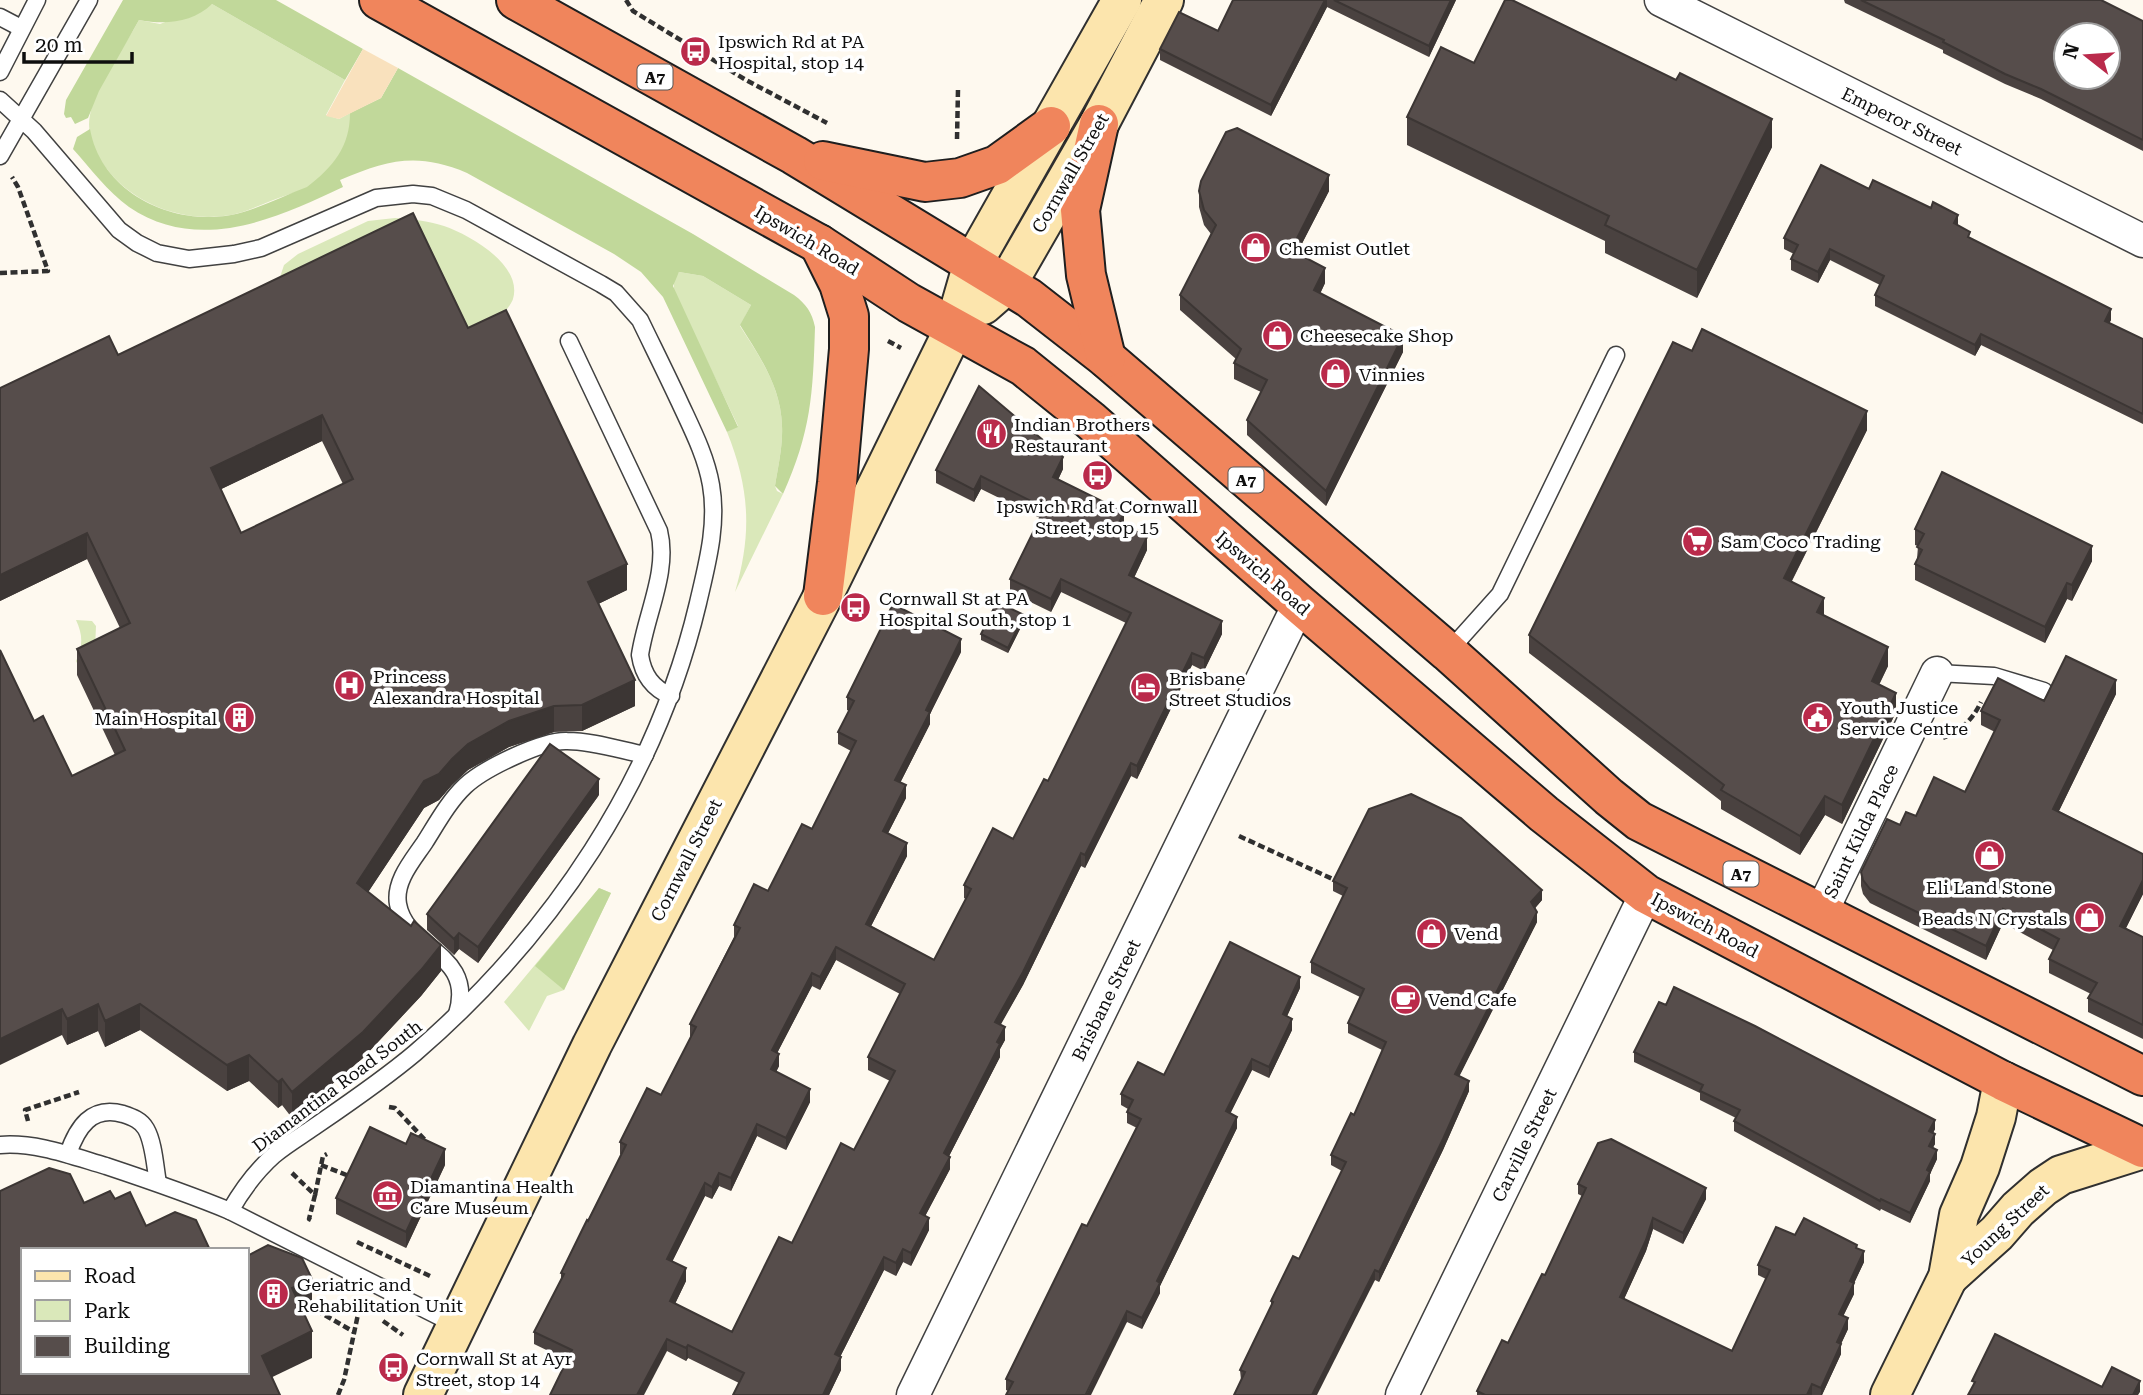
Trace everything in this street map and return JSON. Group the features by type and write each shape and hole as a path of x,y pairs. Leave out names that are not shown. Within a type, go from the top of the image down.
{"highway":[{"name":"Ipswich Road","path":"379,0 819,244 909,303 1023,366 1090,420 1544,814 1646,894 2003,1081 2143,1148"},
{"name":"A7","path":"516,0 794,155 1029,298 1106,358 1448,652 1639,821 2143,1076"},
{"path":"1099,124 1080,210 1086,275 1106,358"},
{"path":"794,155 925,182 960,178 997,165 1051,126"},
{"path":"819,244 839,284 849,316 849,349 838,470 823,596"}],"main road":[{"name":"Cornwall Street","path":"423,1395 598,1033 823,596 954,328 973,263 1122,0"},
{"name":"Cornwall Street","path":"954,328 1007,284 1099,124 1164,0"},
{"name":"Young Street","path":"1890,1395 1948,1277 1959,1215 1980,1167 1996,1117 2003,1081"},
{"name":"Young Street","path":"1948,1277 1997,1233 2018,1209 2061,1175 2143,1148"}],"street":[{"name":"Emperor Street","path":"1661,0 2143,241"},
{"name":"Brisbane Street","path":"913,1395 1299,604"},
{"name":"Saint Kilda Place","path":"1821,914 1937,673"},
{"name":"Carville Street","path":"1402,1395 1646,894"}],"lane":[{"path":"0,72 37,0"},
{"path":"0,156 89,0"},
{"path":"0,17 21,28"},
{"path":"1073,86 1125,74"},
{"name":"Diamantina Road South","path":"0,100 119,230 157,253 189,259 233,254 261,247 376,198 413,194 432,196 458,206 616,293 640,320 695,435 705,459 711,485 712,535 708,558 690,637 671,696 645,755 608,827 578,874 521,946 456,1016 414,1054 369,1089 275,1154 243,1189 230,1210"},
{"path":"569,341 659,531 662,543 661,566 640,655 642,667 654,687 671,696"},
{"path":"1448,652 1500,594 1616,355"},
{"path":"1937,673 1994,676 2044,691"},
{"path":"456,1016 461,1000 460,984 455,971 408,926 397,902 401,880 447,807 475,778 535,748 554,742 578,742 645,755"},
{"path":"68,1154 74,1138 93,1115 103,1111 131,1117 141,1123 148,1132 158,1183"},
{"path":"0,1144 34,1146 68,1154 230,1210 457,1325"}],"path":[{"path":"626,0 633,11 747,80 839,129"},
{"path":"957,150 958,89"},
{"path":"0,273 48,271 12,177"},
{"path":"888,341 901,348"},
{"path":"1239,836 1338,882"},
{"path":"388,1106 395,1108 433,1148"},
{"path":"320,1224 309,1219 323,1156 334,1148"},
{"path":"321,1165 353,1178"},
{"path":"287,1168 315,1195"},
{"path":"353,1240 432,1277"},
{"path":"338,1395 344,1380 360,1305"},
{"path":"316,1310 354,1332"}],"green space":[{"path":"123,0 276,0 363,49 345,80 212,4 196,15 178,21 139,20 99,91 88,118 75,124 71,117 66,118 64,114 66,100"},
{"path":"212,4 345,80 326,115 339,119 350,113 349,136 345,146 319,179 307,188 237,214 214,217 179,214 132,193 119,182 95,151 89,122 98,92 139,20 160,24"},
{"path":"398,68 693,234 794,295 805,305 815,327 809,412 800,451 783,494 775,486 782,434 778,398 768,373 740,325 751,305 703,276 679,272 673,286 738,427 727,432 663,297 641,272 614,254 467,173 433,162 388,163 340,180 343,187 291,210 237,227 209,230 182,228 155,221 129,207 106,187 73,149 77,137 90,129 97,151 108,171 142,200 185,215 208,217 240,213 307,187 325,172 343,146 350,113 381,98"},
{"path":"395,218 426,222 455,230 492,253 510,275 514,286 511,304 472,349 278,283 284,265 298,254 368,221"},
{"path":"679,272 703,276 751,305 740,326 774,385 781,412 782,441 775,486 777,491 783,494 735,592 744,551 746,512 740,473 727,432 738,426 674,292 674,281"},
{"path":"76,620 92,621 96,626 95,649 78,665 76,661 81,640"},
{"path":"599,888 611,893 564,990 547,996 529,1031 504,1002"},
{"path":"599,888 611,893 564,990 535,966"}],"sand":[{"path":"363,49 398,68 381,98 339,119 326,116"}],"building":[{"path":"1233,0 1325,0 1271,105 1160,49 1179,12 1218,31"},
{"path":"1334,0 1451,0 1429,46"},
{"path":"1505,0 1512,0 1676,80 1680,73 1772,119 1697,270 1605,225 1609,216 1407,117 1441,47 1474,63"},
{"path":"1861,0 2101,0 2143,21 2143,140 2005,74 1943,42 1944,40"},
{"path":"1237,128 1329,175 1291,250 1325,268 1314,290 1403,336 1326,491 1247,420 1267,380 1234,363 1241,349 1180,295 1216,225 1204,210 1199,191 1201,181 1226,132"},
{"path":"1821,165 1869,189 1873,180 1931,208 1933,202 1958,215 1954,223 1970,232 1968,237 2111,309 2105,321 2143,339 2143,414 1981,334 1975,345 1875,295 1884,276 1830,249 1818,272 1791,259 1798,245 1784,238"},
{"path":"413,213 468,328 506,310 627,564 588,582 635,680 582,705 554,706 509,721 468,744 439,774 424,781 357,883 411,926 414,921 441,945 363,1032 292,1092 282,1079 278,1082 249,1055 227,1065 140,1004 105,1021 98,1004 67,1019 62,1009 0,1039 0,650 34,721 43,716 72,776 125,750 77,649 130,623 87,533 0,575 0,388 109,336 118,355","holes":["322,415 353,479 241,533 211,468"]},
{"name":"Sam Coco Trading","path":"1702,329 1867,411 1784,578 1824,598 1817,612 1888,647 1872,681 1896,693 1842,805 1825,796 1800,836 1721,790 1724,785 1529,635 1673,342 1692,351"},
{"path":"979,386 1063,457 1053,477 1124,512 1119,523 1147,537 1129,575 1222,621 1204,658 1192,653 1137,766 1131,763 1085,855 1081,853 1023,972 995,1022 1005,1027 997,1042 1000,1044 944,1153 950,1157 920,1213 929,1218 911,1253 903,1249 896,1263 884,1257 835,1354 841,1357 823,1395 733,1395 744,1373 688,1345 686,1348 667,1339 637,1395 550,1395 572,1350 534,1332 626,1145 620,1142 647,1088 661,1095 696,1027 690,1024 740,928 734,925 754,884 768,891 802,824 812,829 856,741 838,732 854,701 847,697 893,604 961,639 926,710 930,712 895,780 906,785 883,831 907,843 866,924 934,960 971,889 964,885 993,828 1013,839 1044,779 1048,781 1131,613 1061,579 1051,599 1010,579 1045,508 981,476 974,490 936,470","holes":["836,947 905,984 868,1057 895,1071 854,1150 841,1143 792,1243 779,1237 732,1332 670,1301 686,1268 667,1259 705,1183 712,1187 719,1173 731,1178 757,1124 786,1138 810,1089 771,1069 779,1054 772,1050 812,973 820,977"]},
{"path":"1942,472 2092,546 2072,585 2067,583 2045,627 1915,564 1922,550 1917,547 1924,534 1915,529"},
{"path":"997,602 1024,615 1008,648 981,634"},
{"path":"2066,656 2116,680 2053,809 2143,854 2143,880 2120,926 2143,937 2143,1025 2088,998 2097,983 2049,959 2059,939 2003,909 1986,946 1870,889 1861,872 1887,819 1900,825 1906,812 1916,816 1934,777 1965,792 2000,720 1981,711 1998,678 2044,701"},
{"path":"550,744 599,779 478,947 459,933 454,939 427,914"},
{"path":"1411,794 1461,818 1542,890 1531,902 1537,912 1455,1074 1469,1081 1443,1139 1379,1272 1375,1270 1312,1395 1234,1395 1245,1372 1240,1370 1273,1302 1271,1301 1293,1256 1299,1259 1346,1162 1331,1155 1351,1113 1354,1115 1386,1042 1348,1023 1364,989 1311,962 1347,888 1333,881 1369,809"},
{"path":"1230,942 1300,977 1283,1014 1292,1019 1269,1067 1252,1059 1226,1111 1237,1117 1157,1281 1160,1283 1142,1318 1127,1311 1086,1394 1088,1395 1006,1395 1013,1382 1006,1379 1082,1224 1087,1226 1141,1119 1127,1112 1133,1100 1121,1094 1138,1062 1164,1075"},
{"path":"1674,987 1935,1120 1929,1131 1935,1134 1929,1146 1937,1150 1927,1170 1930,1172 1910,1213 1881,1199 1880,1201 1734,1121 1740,1110 1700,1091 1703,1085 1634,1052 1659,1002 1666,1005"},
{"name":"Diamantina Health Care Museum","path":"370,1127 406,1144 411,1133 445,1149 406,1232 336,1198"},
{"path":"1611,1139 1706,1188 1683,1233 1653,1218 1620,1297 1732,1351 1770,1270 1758,1265 1776,1227 1795,1235 1804,1218 1864,1251 1850,1281 1854,1283 1839,1314 1848,1318 1837,1342 1841,1344 1821,1388 1812,1384 1807,1395 1485,1395 1477,1391 1502,1340 1508,1343 1542,1274 1545,1275 1586,1188 1578,1184 1598,1143"},
{"name":"Geriatric and Rehabilitation Unit","path":"49,1168 70,1174 84,1203 110,1191 115,1199 130,1192 146,1226 175,1212 196,1220 209,1248 21,1248 21,1374 248,1374 248,1255 268,1245 302,1258 312,1279 292,1288 312,1331 262,1356 280,1395 0,1395 0,1191"},
{"path":"1995,1334 2102,1387 2112,1367 2140,1381 2133,1395 1968,1395"}],"place":[{"name":"Ipswich Rd at PA Hospital, stop 14","path":"695,51"},
{"name":"Chemist Outlet","path":"1256,248"},
{"name":"Cheesecake Shop","path":"1277,335"},
{"name":"Vinnies","path":"1336,374"},
{"name":"Indian Brothers Restaurant","path":"991,434"},
{"name":"Ipswich Rd at Cornwall Street, stop 15","path":"1097,476"},
{"name":"Sam Coco Trading","path":"1698,541"},
{"name":"Cornwall St at PA Hospital South, stop 1","path":"856,608"},
{"name":"Princess Alexandra Hospital","path":"350,686"},
{"name":"Brisbane Street Studios","path":"1146,688"},
{"name":"Youth Justice Service Centre","path":"1817,717"},
{"name":"Main Hospital","path":"240,718"},
{"name":"Eli Land Stone","path":"1989,856"},
{"name":"Beads N Crystals","path":"2090,918"},
{"name":"Vend","path":"1431,933"},
{"name":"Vend Cafe","path":"1405,999"},
{"name":"Diamantina Health Care Museum","path":"387,1196"},
{"name":"Geriatric and Rehabilitation Unit","path":"274,1294"},
{"name":"Cornwall St at Ayr Street, stop 14","path":"393,1368"}]}
